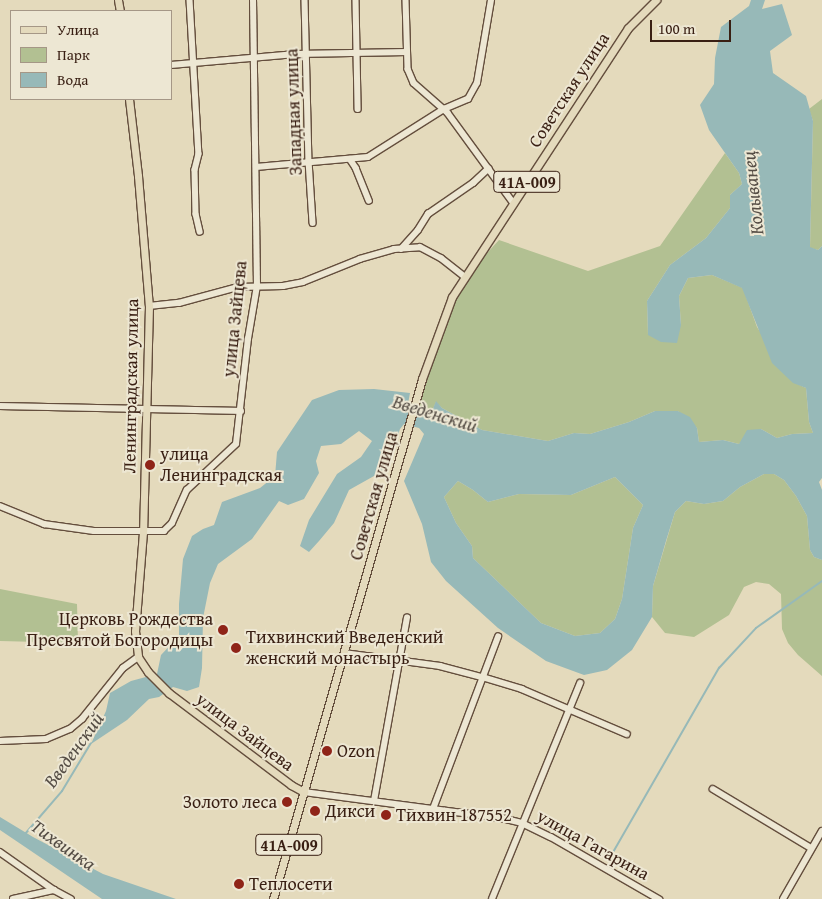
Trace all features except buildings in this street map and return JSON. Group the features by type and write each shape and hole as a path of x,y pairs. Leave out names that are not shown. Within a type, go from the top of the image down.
{"main road":[{"name":"Советская улица","path":"304,792 415,404 452,298 628,28 656,0"},
{"name":"Ленинградская улица","path":"129,100 138,176 149,306 143,532 135,631 138,657 148,672"},
{"name":"улица Зайцева","path":"148,672 169,693 291,785 304,792"},
{"name":"41А-009","path":"273,899 304,792"}],"street":[{"path":"190,0 195,62 195,115 199,154 196,170 196,214 200,232"},
{"name":"улица Зайцева","path":"0,506 44,524 94,531 143,532 164,530 172,523 187,490 236,444 248,339 257,286 253,0"},
{"name":"Западная улица","path":"305,0 309,162 313,223"},
{"path":"356,0 358,109"},
{"path":"406,0 408,69 414,83 444,109 513,202"},
{"path":"256,167 368,157 444,109 468,99 477,83 491,0"},
{"path":"172,65 307,54 407,52"},
{"path":"350,159 356,168 369,200"},
{"path":"401,249 418,230 428,214 473,183 488,169"},
{"path":"149,306 179,303 238,287 283,286 303,282 360,259 401,249 420,247 441,258 465,276"},
{"path":"0,406 241,411"},
{"path":"374,801 397,662 407,618"},
{"path":"432,808 498,637"},
{"path":"344,653 397,662 440,666 482,677 522,689 627,734"},
{"path":"0,741 46,739 70,729 82,719 123,668 138,657"},
{"path":"492,899 580,682"},
{"path":"713,789 811,848"},
{"name":"улица Гагарина","path":"304,792 432,808 502,818 522,823 551,837 659,899"},
{"path":"783,899 822,831"},
{"path":"0,852 54,890 71,899"},
{"path":"13,899 54,890"}],"green space":[{"path":"822,99 822,246 818,250 810,248 813,121 809,109"},
{"path":"725,153 739,173 742,184 730,195 730,208 706,238 670,265 647,301 648,335 681,325 679,296 688,278 712,275 743,288 757,327 793,382 806,388 809,422 813,433 792,434 777,438 761,429 739,444 723,440 699,442 697,428 678,411 655,411 629,422 590,434 574,433 548,441 482,430 442,408 436,402 432,411 427,416 414,415 442,324 465,277 499,240 588,271 660,246"},
{"path":"764,474 774,474 784,480 796,496 807,516 810,550 814,557 822,560 822,676 798,655 788,643 782,629 781,594 769,584 756,582 744,587 729,615 694,637 665,633 652,617 653,586 675,512 686,501 704,504 723,501 740,487"},
{"path":"615,477 643,505 633,528 622,599 615,619 600,633 575,636 541,623 473,558 472,546 456,523 444,497 458,481 488,502 519,494 571,495"},
{"path":"0,589 77,604 78,643 0,641"}],"water":[{"name":"Колыванец","path":"751,0 765,0 762,9 782,4 792,35 770,51 773,73 806,96 813,121 810,247 818,250 822,246 822,478 819,482 822,490 822,560 814,557 810,550 807,516 796,496 784,480 774,474 764,474 740,487 723,501 704,504 686,501 675,512 666,541 653,586 652,617 632,650 607,670 584,675 546,661 498,628 446,581 431,562 422,524 404,481 424,434 419,428 404,424 400,429 385,474 374,476 349,490 334,523 319,541 309,552 300,546 309,520 337,474 361,457 372,441 359,431 341,444 321,446 316,461 319,473 304,499 288,505 279,501 252,539 218,564 210,583 203,618 202,668 199,687 187,691 173,687 159,697 149,699 127,720 91,744 106,711 110,693 131,681 157,674 161,655 179,636 179,604 183,559 192,536 214,525 222,502 260,488 275,476 277,452 312,400 339,390 374,389 410,393 407,409 415,415 427,416 432,411 436,401 442,408 482,430 548,441 574,433 590,434 629,422 655,411 678,411 690,417 697,428 699,442 723,440 739,444 747,430 761,429 777,438 792,434 813,433 809,422 806,388 793,383 772,363 742,288 712,275 688,278 679,296 681,325 677,343 661,342 648,335 647,301 670,265 706,238 730,208 730,195 742,184 739,173 709,130 700,105 714,84 715,58 721,27 749,6","holes":["615,477 643,505 633,528 622,599 615,619 600,633 575,636 541,623 473,558 472,546 456,523 444,497 458,481 488,502 519,494 571,495"]},
{"name":"Тихвинка","path":"0,817 33,837 103,874 176,899 102,899 0,830"}],"waterway":[{"path":"612,854 719,668 756,628 822,581"},
{"name":"Введенский","path":"25,834 62,791 91,743"}],"place":[{"name":"улица Ленинградская","path":"150,465"},
{"name":"Церковь Рождества Пресвятой Богородицы","path":"223,630"},
{"name":"Тихвинский Введенский женский монастырь","path":"236,648"},
{"name":"Ozon","path":"327,751"},
{"name":"Золото леса","path":"287,802"},
{"name":"Дикси","path":"315,811"},
{"name":"Тихвин 187552","path":"386,815"},
{"name":"Теплосети","path":"239,884"}]}
